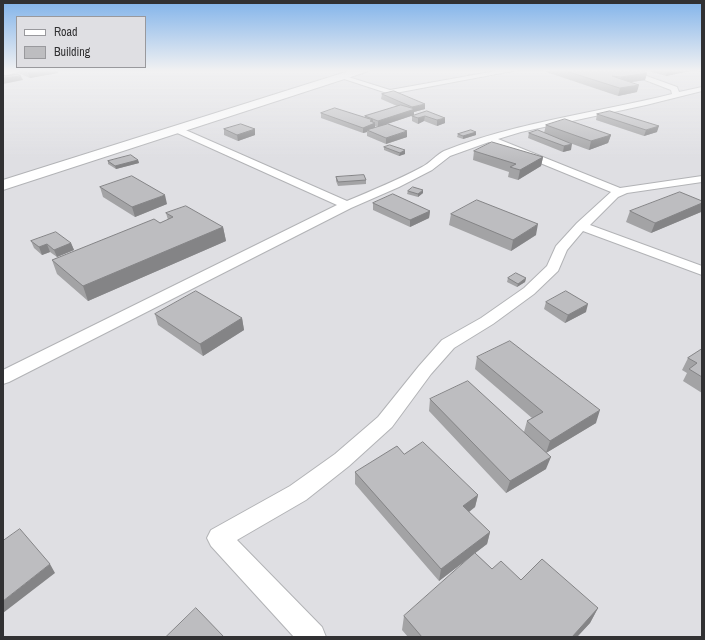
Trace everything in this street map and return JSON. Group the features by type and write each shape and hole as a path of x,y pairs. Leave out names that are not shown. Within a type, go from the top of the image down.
{"street":[{"path":"3,185 271,100"},
{"path":"3,378 347,205 395,185 428,168 446,154 519,130 654,100"},
{"path":"178,130 347,205"},
{"path":"489,139 620,192"},
{"path":"312,637 219,538 298,493 342,460 384,422 425,370 448,344 493,317 529,291 553,268 561,249 581,226 603,208 614,195 624,190 702,179"},
{"path":"581,226 702,271"}],"building":[{"path":"396,100 415,100 425,104 412,107"},
{"path":"401,105 415,109 378,121 365,116"},
{"path":"335,108 373,120 370,121 375,123 363,128 321,113"},
{"path":"427,111 445,118 437,120 425,116 418,118 412,116"},
{"path":"610,111 659,126 646,130 597,114"},
{"path":"565,119 611,135 591,141 546,125"},
{"path":"241,124 255,129 237,135 224,129"},
{"path":"388,124 407,131 386,138 367,130"},
{"path":"471,130 476,132 463,136 458,134"},
{"path":"538,130 572,144 564,146 529,133"},
{"path":"492,142 543,157 520,170 510,167 516,164 474,151"},
{"path":"390,145 405,150 400,153 384,147"},
{"path":"131,155 138,160 115,166 108,161"},
{"path":"364,175 366,180 338,182 336,177"},
{"path":"132,176 165,195 132,207 100,187"},
{"path":"413,187 423,190 418,194 408,191"},
{"path":"680,192 702,201 702,203 655,223 630,211"},
{"path":"393,194 430,211 410,220 373,203"},
{"path":"477,200 538,224 513,240 451,214"},
{"path":"186,206 223,227 83,286 52,260 154,219 160,223 173,217 166,213"},
{"path":"56,232 71,243 54,250 47,244 39,247 31,241"},
{"path":"516,273 526,278 518,284 508,278"},
{"path":"196,291 242,318 200,344 155,314"},
{"path":"566,291 588,304 568,315 546,302"},
{"path":"510,341 600,410 550,441 527,421 543,412 477,357"},
{"path":"702,349 702,377 689,369 697,363 688,358"},
{"path":"468,381 551,457 510,481 430,399"},
{"path":"423,442 478,495 463,506 490,532 441,569 355,472 397,446 404,454"},
{"path":"20,529 50,564 3,601 3,541"},
{"path":"475,553 492,569 501,561 521,580 542,559 598,608 572,637 422,637 404,616"},
{"path":"196,608 224,637 166,637"}]}
